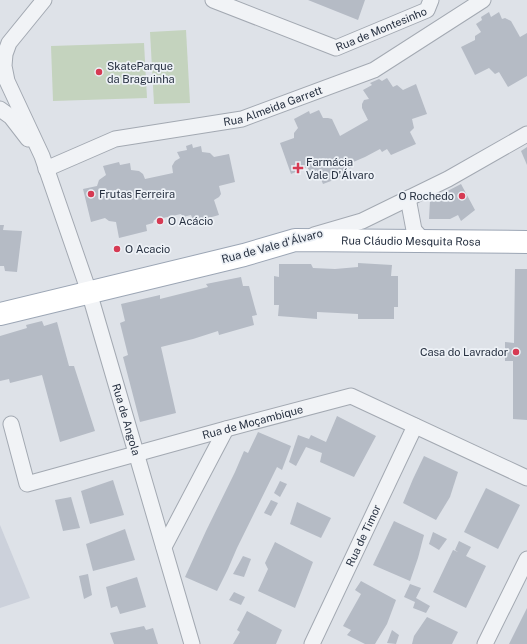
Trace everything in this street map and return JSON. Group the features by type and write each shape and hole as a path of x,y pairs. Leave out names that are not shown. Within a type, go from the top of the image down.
{"main road":[{"name":"Rua de Vale d'Álvaro","path":"0,314 244,255 295,240"},
{"name":"Rua Cláudio Mesquita Rosa","path":"295,240 527,242"}],"street":[{"path":"5,47 44,0"},
{"name":"Rua de Montesinho","path":"213,0 336,48 427,10 431,0"},
{"name":"Rua Almeida Garrett","path":"44,162 115,139 242,119 374,70 483,0"},
{"name":"Rua de Angola","path":"5,47 4,66 8,80 44,162 89,292 192,644"},
{"path":"0,109 10,117 44,162"},
{"name":"Rua de Vale d'Álvaro","path":"295,240 362,221 448,179 527,134"},
{"path":"408,198 414,230 424,241"},
{"name":"Rua de Moçambique","path":"10,424 27,484 351,396 527,478"},
{"name":"Rua de Timor","path":"312,644 415,426"},
{"path":"164,547 226,429"},
{"path":"485,644 527,559"}],"shaded area":[{"path":"0,525 30,598 0,608"}],"green space":[{"path":"186,30 190,103 154,104 150,32"},
{"name":"SkateParque da Braguinha","path":"144,43 147,98 53,101 51,46"}],"building":[{"path":"308,0 365,0 358,20"},
{"path":"489,12 491,17 499,12 502,19 505,18 511,21 520,37 527,33 527,76 508,87 499,72 495,74 489,68 475,75 461,47 475,40 475,36 481,32 476,24 482,20 481,17"},
{"path":"387,78 393,87 397,85 403,90 416,84 427,114 412,119 414,128 410,132 416,144 391,155 387,149 382,152 380,149 351,163 352,168 345,169 347,175 323,184 317,170 313,172 307,167 291,174 280,143 294,138 294,133 298,128 294,119 309,111 310,114 319,110 323,118 332,119 340,136 368,120 362,108 362,104 364,100 369,99 363,90 372,85 370,83 379,79 382,81"},
{"path":"192,144 193,148 201,146 202,152 210,153 214,157 229,154 235,182 219,186 221,194 214,200 219,215 194,222 191,215 183,217 181,214 154,220 153,223 146,225 147,231 119,238 116,222 109,221 105,218 91,222 83,189 97,186 99,180 106,175 103,166 119,162 120,165 130,163 131,170 139,171 143,174 145,179 173,173 172,166 175,161 180,158 177,152 187,150 186,146"},
{"path":"527,147 527,165 521,151"},
{"path":"461,184 475,210 461,221 458,215 450,219 429,219 430,200"},
{"path":"0,225 4,225 3,230 22,231 17,272 5,271 4,266 0,266"},
{"path":"358,263 392,265 391,276 398,276 398,307 394,307 394,319 358,319 358,314 317,312 317,319 278,316 279,305 274,305 274,276 279,277 279,264 311,264 313,268 335,269 358,267"},
{"name":"Casa do Lavrador","path":"515,269 527,269 527,420 513,419 513,361 505,361 505,342 514,343"},
{"path":"241,277 243,286 249,286 257,315 252,316 254,325 219,335 218,331 161,347 176,413 140,422 123,357 128,355 120,323 125,321 121,304 160,295 160,299 208,287 206,284"},
{"path":"42,321 44,326 57,322 69,366 74,366 95,431 60,442 42,375 10,383 9,379 0,381 0,336 27,328 26,325"},
{"path":"337,416 376,436 354,477 320,462 322,453 306,447 296,466 289,462 298,435 309,439 311,435 326,442"},
{"path":"258,432 291,446 282,470 277,467 217,591 185,577 244,451 248,453"},
{"path":"424,456 458,472 450,497 436,520 403,503"},
{"path":"113,480 124,515 90,524 81,491"},
{"path":"280,481 287,484 280,497 274,493"},
{"path":"486,488 520,505 498,549 464,532"},
{"path":"71,497 80,528 63,531 55,500"},
{"path":"271,500 278,503 271,516 264,513"},
{"path":"297,502 331,518 321,538 290,524"},
{"path":"394,521 424,535 410,581 373,565"},
{"path":"125,529 135,560 93,571 86,544"},
{"path":"433,532 447,539 439,550 429,544"},
{"path":"459,541 471,547 466,556 486,566 466,608 433,592 453,550 458,552 455,550"},
{"path":"275,542 313,562 295,608 258,591 268,569 265,563"},
{"path":"243,556 251,559 244,577 233,574"},
{"path":"88,574 92,595 84,599 79,576"},
{"path":"137,577 146,607 120,614 117,606 111,608 106,587"},
{"path":"361,581 396,600 387,624 375,644 365,644 347,635 351,630 343,626 361,594 355,590"},
{"path":"410,584 421,588 416,598 430,606 426,613 413,608 415,602 404,597"},
{"path":"234,592 245,597 241,605 229,600"},
{"path":"527,608 527,644 509,644"},
{"path":"247,611 282,630 276,644 233,644 240,632 237,630"},
{"path":"427,617 458,632 452,644 412,644 414,636"},
{"path":"144,626 146,630 153,628 158,644 114,644 110,633"},
{"path":"392,630 399,635 396,644 387,643"}],"place":[{"name":"SkateParque da Braguinha","path":"99,72"},
{"name":"Farmácia Vale D'Álvaro","path":"298,168"},
{"name":"Frutas Ferreira","path":"91,194"},
{"name":"O Rochedo","path":"462,196"},
{"name":"O Acácio","path":"160,221"},
{"name":"O Acacio","path":"117,249"},
{"name":"Casa do Lavrador","path":"516,352"}]}
